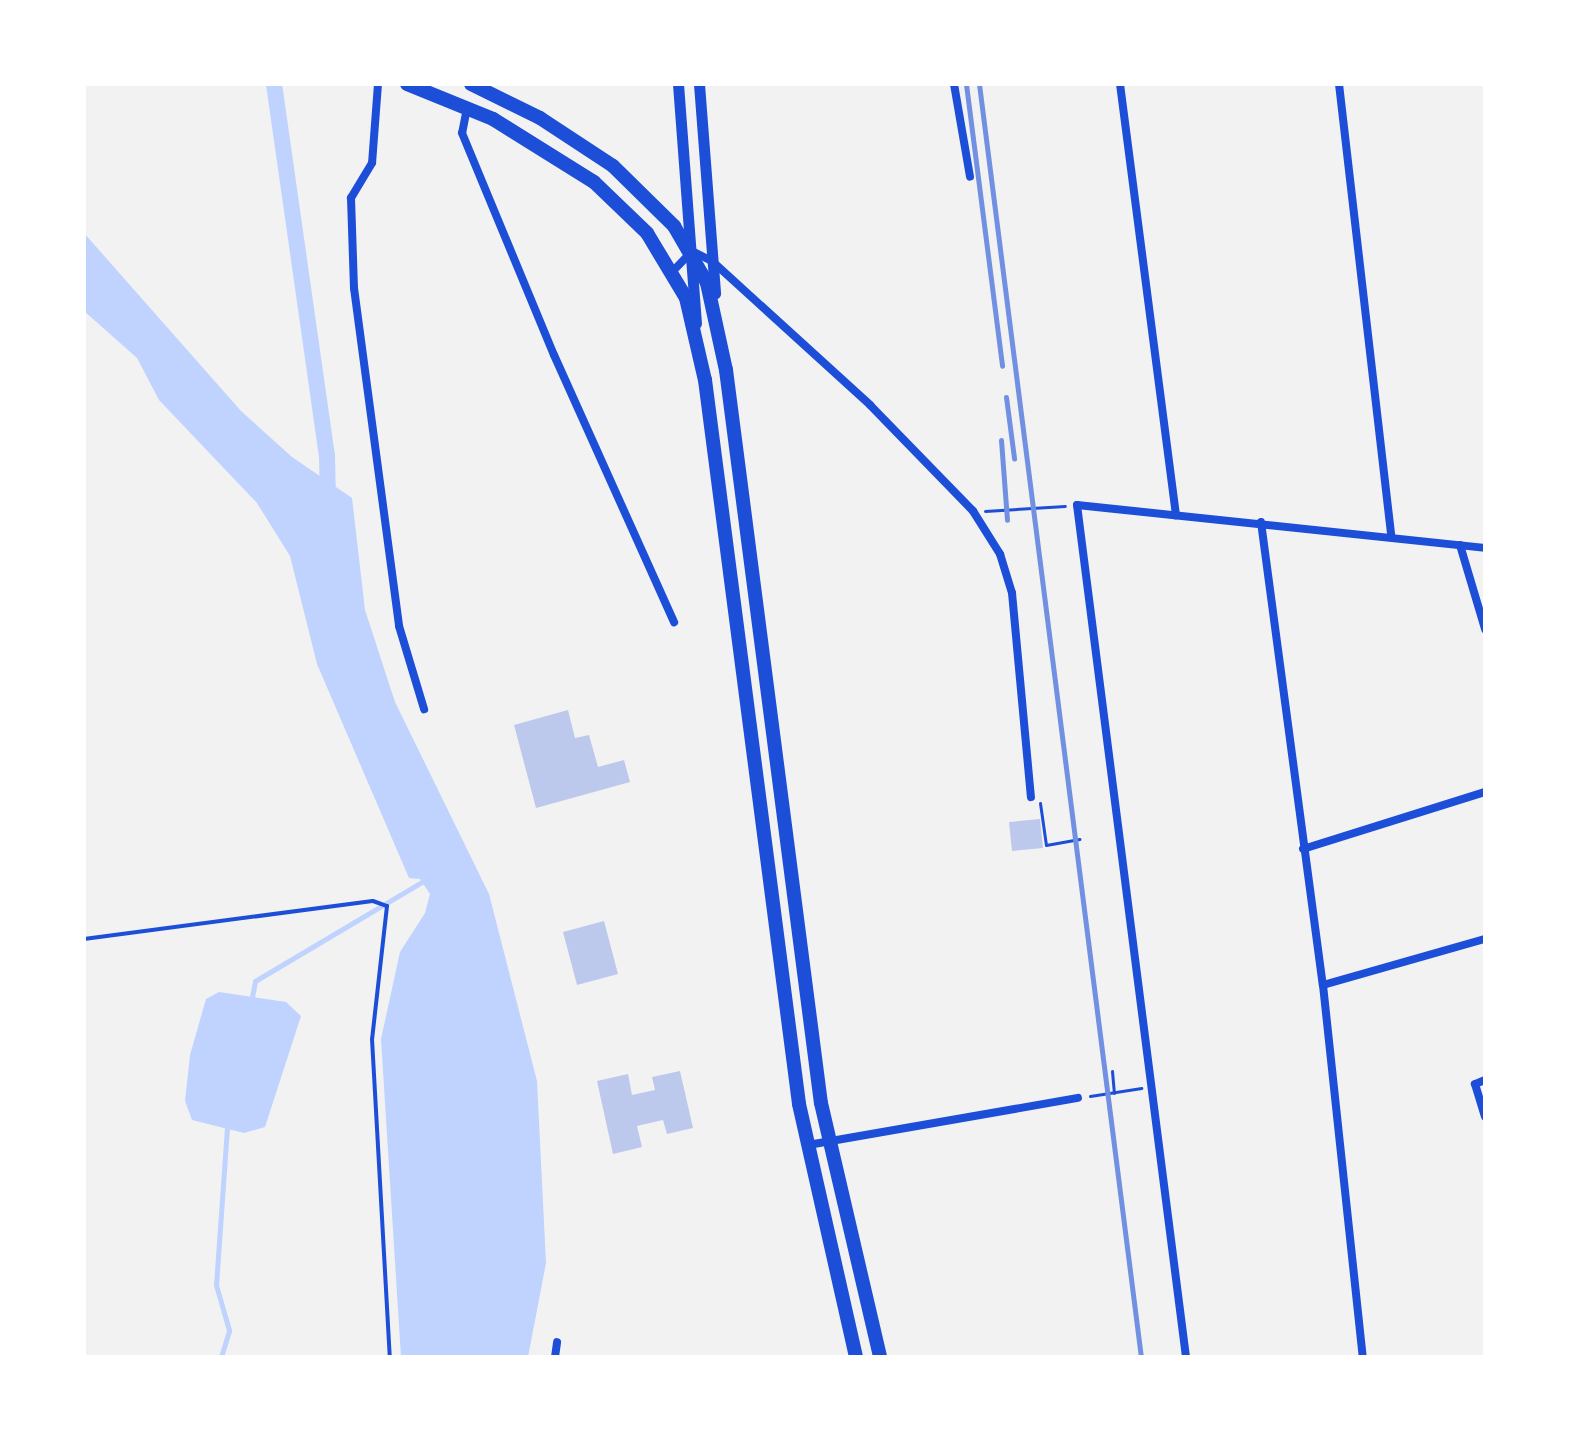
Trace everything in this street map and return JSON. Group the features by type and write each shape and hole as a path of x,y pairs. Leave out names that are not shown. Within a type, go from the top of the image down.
{"main road":[{"path":"407,84 468,106 544,148 606,191 647,233 673,271 697,337 799,1104 856,1357"},
{"path":"471,84 540,118 613,166 655,204 692,251 718,326 821,1103 880,1357"},
{"path":"799,1104 811,1111 821,1103"},
{"path":"814,1177 822,1166 835,1167"}],"street":[{"path":"378,84 372,163 351,198 354,288 399,626 424,709"},
{"path":"678,84 697,337"},
{"path":"699,84 718,326"},
{"path":"954,84 970,177"},
{"path":"1120,84 1176,515"},
{"path":"1339,84 1391,535"},
{"path":"468,106 462,133 554,355 674,622"},
{"path":"692,251 712,261 870,405 973,511 1000,554 1012,593 1031,797"},
{"path":"673,271 692,251"},
{"path":"1186,1357 1077,505 1391,535 1485,548"},
{"path":"1261,522 1323,985 1363,1357"},
{"path":"1460,545 1485,629"},
{"path":"1303,849 1485,792"},
{"path":"1323,985 1485,939"},
{"path":"1485,1080 1475,1084 1485,1116"},
{"path":"807,1145 1078,1098"},
{"path":"555,1357 557,1342"}],"lane":[{"path":"84,939 373,901 387,906 372,1049 390,1357"}],"path":[{"path":"973,511 1077,505"},
{"path":"1031,797 1039,796 1046,845 1079,839"},
{"path":"1112,1071 1114,1093"},
{"path":"1078,1098 1151,1086"}],"water":[{"path":"84,233 241,411 292,457 352,498 365,610 395,702 489,894 537,1081 546,1263 528,1357 401,1357 381,1039 400,952 425,913 430,894 420,879 409,878 317,664 290,556 257,503 159,400 137,358 84,311"},
{"path":"219,992 286,1002 301,1016 265,1127 244,1133 192,1120 185,1101 190,1055 206,999"}],"building":[{"path":"568,710 575,738 589,735 598,767 624,760 630,782 536,808 514,725"},
{"path":"1040,819 1043,848 1012,851 1009,822"},
{"path":"604,921 618,974 577,985 563,932"},
{"path":"680,1071 693,1128 667,1134 663,1120 637,1126 642,1147 613,1154 597,1081 628,1074 632,1095 655,1090 652,1077"}],"waterway":[{"path":"274,84 327,456 328,500"},
{"path":"251,1002 255,981 427,879"},
{"path":"221,1357 229,1330 216,1285 227,1126"}],"railway":[{"path":"966,84 1002,366"},
{"path":"979,84 1141,1357"},
{"path":"1006,397 1014,458"},
{"path":"1001,440 1007,520"}]}
